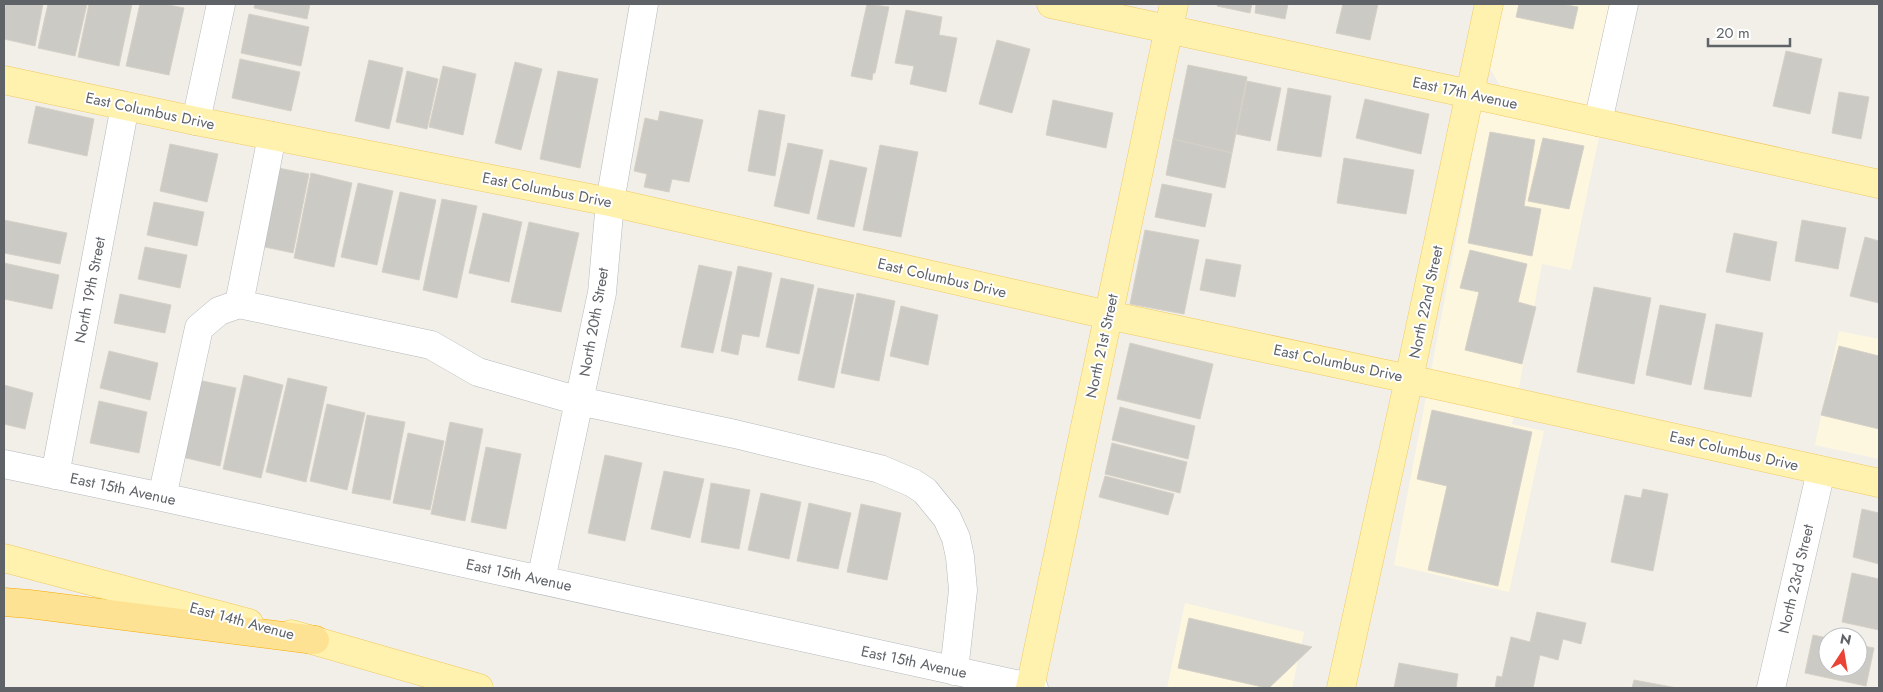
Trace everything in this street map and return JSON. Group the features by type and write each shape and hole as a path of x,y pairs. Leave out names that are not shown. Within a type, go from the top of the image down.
{"highway":[{"path":"4,602 315,640"}],"main road":[{"name":"East 17th Avenue","path":"1051,4 1171,16 1470,94 1879,184"},
{"name":"North 22nd Street","path":"1340,688 1410,378 1489,4"},
{"name":"North 21st Street","path":"1031,688 1171,16"},
{"name":"East Columbus Drive","path":"4,80 196,121 610,202 1108,315 1410,378 1879,483"},
{"name":"East 14th Avenue","path":"4,558 315,640 479,688"}],"street":[{"path":"196,121 220,4"},
{"name":"North 20th Street","path":"541,580 602,293 610,202 644,4"},
{"path":"1598,122 1624,4"},
{"name":"North 19th Street","path":"55,475 125,106"},
{"path":"238,304 272,136"},
{"path":"162,497 199,328 219,311 238,304 431,344 478,372 579,401 735,434 880,469 913,483 925,491 947,518 956,538 960,557 962,590 954,671"},
{"name":"East 15th Avenue","path":"4,464 1031,688"},
{"name":"North 23rd Street","path":"1771,688 1822,471"}],"shaded area":[{"path":"1501,4 1635,4 1611,112 1501,87 1489,67"},
{"path":"1481,109 1600,132 1571,270 1542,264 1512,424 1544,431 1509,592 1394,565"},
{"path":"1839,331 1879,339 1879,459 1815,445"},
{"path":"1185,603 1304,632 1292,688 1167,688"}],"building":[{"path":"6,4 43,4 35,46 4,39"},
{"path":"48,4 87,4 75,56 38,48"},
{"path":"89,4 132,4 119,66 78,57"},
{"path":"140,4 164,4 184,8 169,75 126,66"},
{"path":"255,4 310,4 307,19 254,8"},
{"path":"867,4 889,7 872,80 851,76"},
{"path":"1218,4 1252,4 1250,13 1217,6"},
{"path":"1256,4 1288,4 1285,19 1255,13"},
{"path":"1343,4 1378,4 1370,40 1336,33"},
{"path":"1519,4 1561,4 1578,7 1573,29 1516,17"},
{"path":"906,10 942,17 939,35 957,38 946,92 910,84 914,66 895,63"},
{"path":"249,14 309,27 301,66 241,53"},
{"path":"997,40 1030,49 1012,113 979,104"},
{"path":"1786,51 1822,59 1810,114 1773,106"},
{"path":"240,59 300,72 291,111 232,98"},
{"path":"369,60 403,68 389,129 355,121"},
{"path":"515,62 542,69 521,150 495,143"},
{"path":"1188,65 1247,77 1232,153 1173,139"},
{"path":"443,66 476,74 463,135 429,127"},
{"path":"407,71 438,79 427,129 396,122"},
{"path":"558,71 598,79 580,168 540,159"},
{"path":"1247,81 1281,88 1270,141 1236,134"},
{"path":"1288,88 1331,96 1321,157 1277,150"},
{"path":"1839,92 1869,97 1861,139 1832,133"},
{"path":"1365,99 1429,114 1421,154 1356,138"},
{"path":"1053,100 1113,113 1106,148 1046,135"},
{"path":"36,106 94,119 87,156 28,143"},
{"path":"759,110 785,115 775,176 748,171"},
{"path":"660,111 703,120 689,182 672,179 669,192 644,187 647,174 634,171 645,118 658,121"},
{"path":"1490,132 1535,140 1524,206 1541,209 1532,256 1468,243"},
{"path":"1543,138 1584,146 1569,209 1528,201"},
{"path":"1173,139 1232,153 1225,188 1166,175"},
{"path":"788,143 823,150 809,214 774,206"},
{"path":"170,144 218,154 207,202 160,191"},
{"path":"880,145 918,152 901,237 863,230"},
{"path":"1344,158 1414,170 1406,214 1337,203"},
{"path":"830,160 867,168 854,227 817,219"},
{"path":"268,166 309,174 293,253 251,244"},
{"path":"311,173 352,183 334,267 294,258"},
{"path":"358,183 393,191 377,265 341,257"},
{"path":"1162,184 1212,194 1205,227 1155,217"},
{"path":"400,192 436,200 419,280 382,272"},
{"path":"442,199 477,206 457,298 423,290"},
{"path":"154,202 204,212 197,246 147,235"},
{"path":"483,213 522,222 509,282 469,273"},
{"path":"4,220 67,233 60,264 4,253"},
{"path":"1802,220 1846,228 1838,269 1795,261"},
{"path":"529,222 579,233 561,312 511,302"},
{"path":"1145,230 1199,240 1184,314 1130,304"},
{"path":"1734,233 1777,242 1770,281 1726,272"},
{"path":"1865,237 1879,241 1879,303 1850,296"},
{"path":"145,247 187,255 180,288 138,279"},
{"path":"1470,250 1527,264 1518,302 1536,307 1522,364 1465,350 1479,292 1460,288"},
{"path":"1206,259 1241,265 1235,297 1200,290"},
{"path":"4,263 59,275 52,309 4,299"},
{"path":"699,265 732,272 713,353 681,347"},
{"path":"738,266 772,273 759,337 742,334 738,355 721,351"},
{"path":"781,278 814,285 799,354 766,347"},
{"path":"1594,287 1651,298 1634,384 1577,372"},
{"path":"818,288 854,295 834,388 798,380"},
{"path":"857,293 895,301 879,381 841,373"},
{"path":"120,294 171,305 165,333 114,323"},
{"path":"1660,305 1706,314 1691,385 1646,375"},
{"path":"901,306 938,315 928,365 890,356"},
{"path":"1716,324 1763,333 1751,397 1704,389"},
{"path":"1130,343 1213,364 1200,419 1117,399"},
{"path":"1839,346 1879,356 1879,429 1821,415"},
{"path":"109,351 158,363 150,400 100,388"},
{"path":"244,375 283,385 261,478 223,469"},
{"path":"288,378 327,387 306,482 266,472"},
{"path":"198,380 236,388 220,466 182,457"},
{"path":"4,385 33,393 25,429 4,424"},
{"path":"99,401 147,412 139,453 90,443"},
{"path":"327,404 365,413 347,490 310,481"},
{"path":"1120,407 1195,426 1188,459 1112,440"},
{"path":"1432,410 1532,432 1498,586 1428,570 1447,486 1417,479"},
{"path":"367,415 405,422 390,500 352,493"},
{"path":"450,422 483,429 465,521 431,514"},
{"path":"408,433 444,441 430,510 393,503"},
{"path":"1112,443 1187,462 1180,493 1105,474"},
{"path":"486,447 521,454 506,529 471,522"},
{"path":"605,455 642,463 625,541 588,533"},
{"path":"664,471 704,479 690,538 651,529"},
{"path":"1105,476 1174,494 1168,515 1099,497"},
{"path":"711,483 750,490 739,549 701,542"},
{"path":"1643,489 1668,494 1653,571 1611,562 1625,495 1641,498"},
{"path":"761,493 801,502 789,559 748,550"},
{"path":"809,503 851,513 838,569 797,561"},
{"path":"861,504 901,513 887,580 847,572"},
{"path":"1862,509 1879,513 1879,564 1853,557"},
{"path":"1852,573 1879,579 1879,630 1842,622"},
{"path":"1537,612 1586,623 1581,644 1563,639 1558,660 1540,655 1533,688 1495,688 1497,676 1502,677 1511,637 1530,642"},
{"path":"1189,618 1312,647 1269,688 1178,668"},
{"path":"1813,635 1818,636 1818,676 1805,673"},
{"path":"1868,647 1874,648 1868,676"},
{"path":"1399,663 1458,674 1456,688 1394,688"},
{"path":"1824,677 1868,677 1866,686"},
{"path":"1634,680 1677,688 1632,688"}]}
